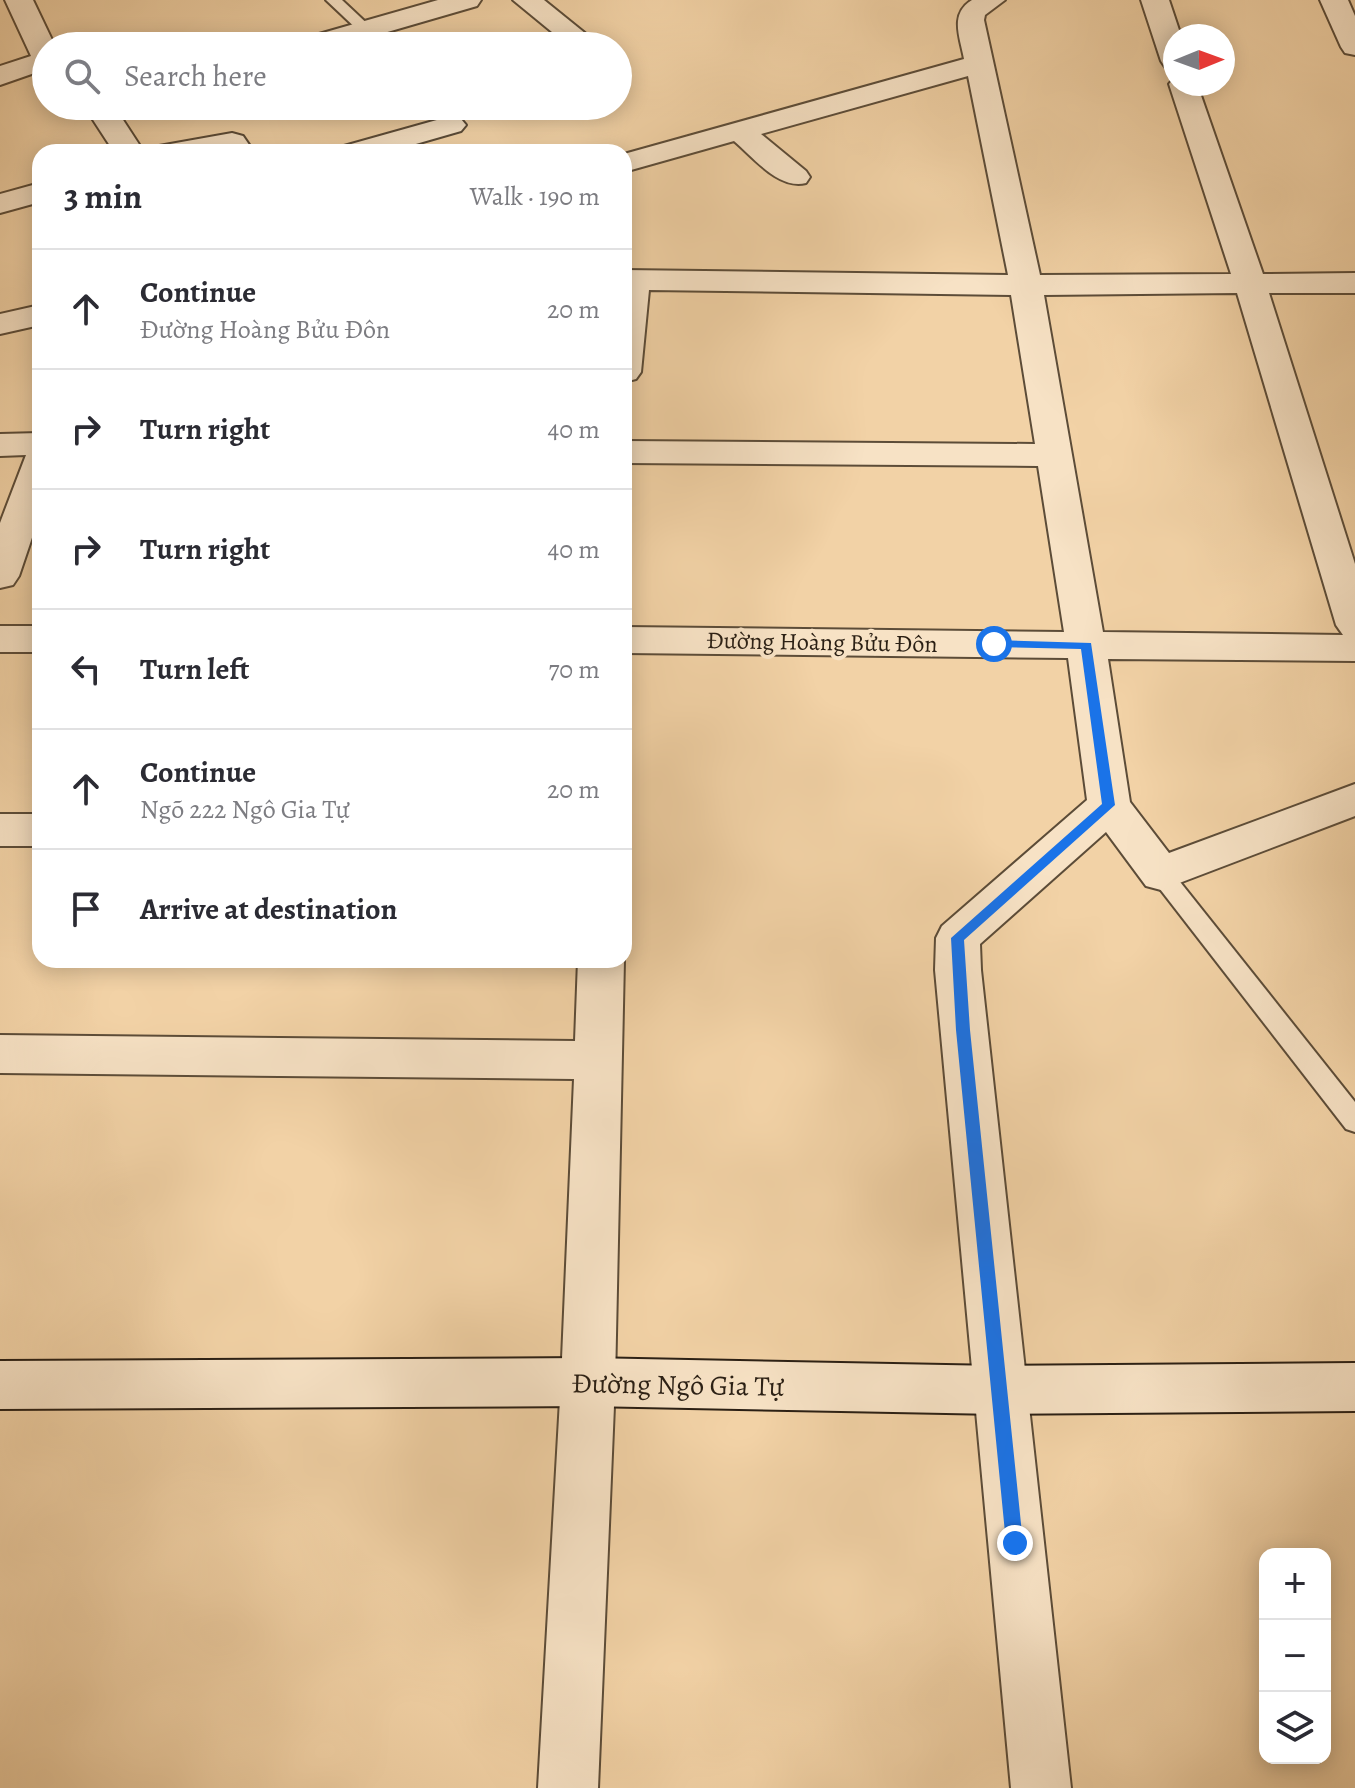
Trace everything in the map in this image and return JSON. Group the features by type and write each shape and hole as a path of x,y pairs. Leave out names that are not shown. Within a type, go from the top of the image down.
{"street":[{"path":"19,0 34,32"},
{"path":"389,32 467,0"},
{"path":"527,0 569,32"},
{"path":"991,0 973,11 970,20 1026,285 1109,805 1161,874 1355,799"},
{"path":"1155,0 1163,24"},
{"path":"1334,0 1355,47"},
{"path":"0,76 32,64"},
{"path":"632,161 978,64"},
{"path":"1187,96 1250,283 1355,625"},
{"path":"108,120 124,144"},
{"path":"383,144 451,125"},
{"path":"737,129 795,177"},
{"path":"0,204 32,194"},
{"path":"632,280 1026,285 1355,283"},
{"path":"0,324 32,317"},
{"path":"0,445 32,444"},
{"path":"632,452 1055,455"},
{"path":"0,576 32,484"},
{"path":"0,639 32,639"},
{"name":"Đường Hoàng Bửu Đôn","path":"632,640 1355,648"},
{"path":"1041,1788 998,1390 958,970 958,938 1109,805"},
{"path":"0,830 32,830"},
{"path":"568,1788 588,1382 601,968"},
{"path":"0,1054 598,1060"},
{"name":"Đường Ngô Gia Tự","path":"0,1385 588,1382 998,1390 1355,1387"}],"lane":[{"path":"333,0 368,32"},
{"path":"1161,874 1355,1121"}],"route":[{"path":"994,644 1086,646 1109,805 958,938 963,1030 1015,1543"}]}
